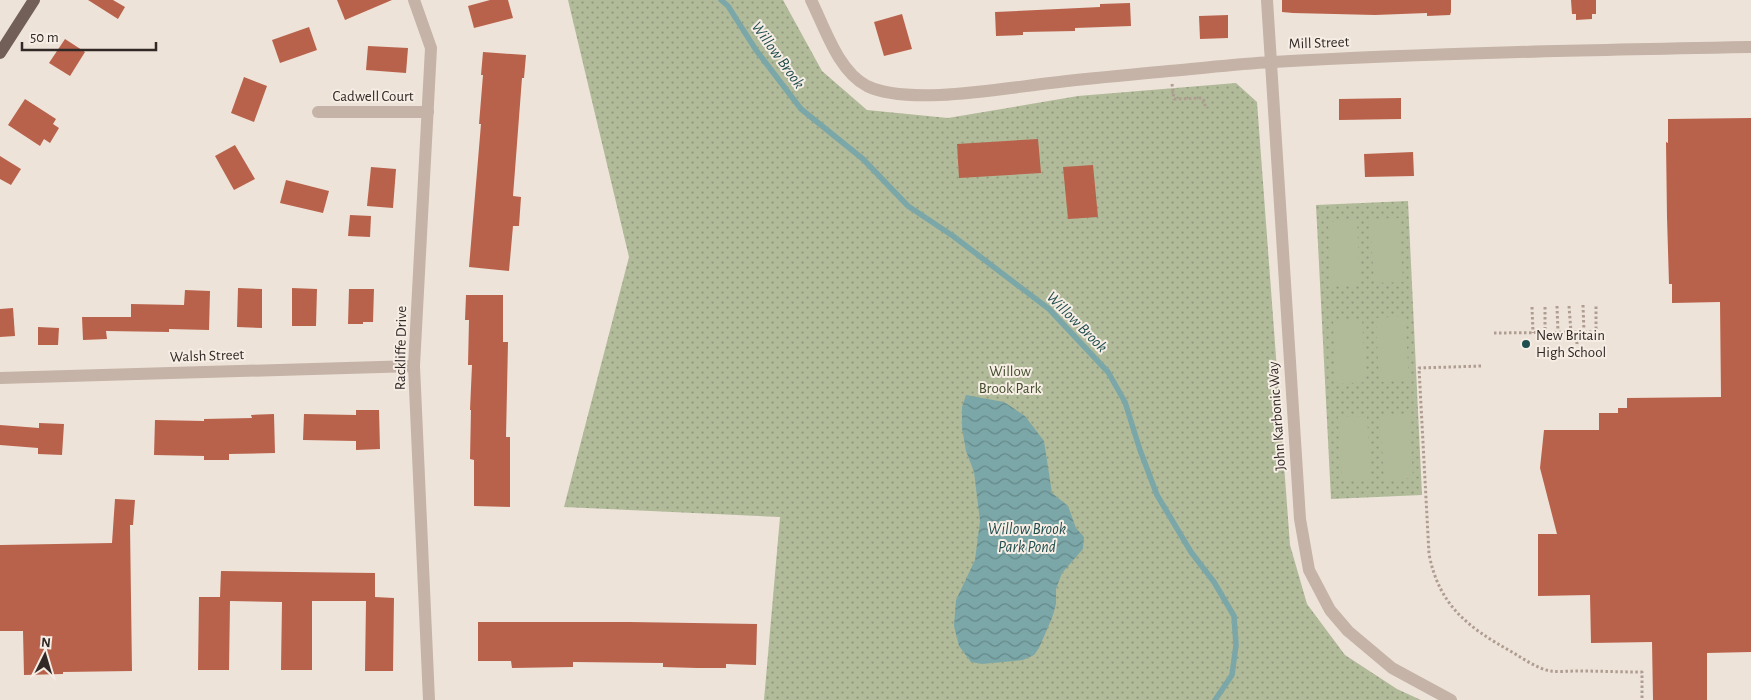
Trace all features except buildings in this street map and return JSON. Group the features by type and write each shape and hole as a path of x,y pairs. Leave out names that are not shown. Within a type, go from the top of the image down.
{"main road":[{"path":"0,53 34,0"}],"street":[{"name":"Rackliffe Drive","path":"414,0 431,48 414,366 429,700"},
{"name":"Mill Street","path":"811,0 841,60 852,75 868,86 890,93 920,95 967,93 1070,80 1271,62 1469,53 1751,47"},
{"name":"John Karbonic Way","path":"1267,0 1300,519 1309,570 1330,610 1348,631 1392,668 1451,700"},
{"name":"Cadwell Court","path":"318,112 428,112"},
{"name":"Walsh Street","path":"0,378 414,366"}],"path":[{"path":"1171,71 1174,99 1202,98 1205,102 1205,109"},
{"path":"1583,305 1584,332"},
{"path":"1494,333 1596,332 1596,305"},
{"path":"1545,306 1546,333"},
{"path":"1557,306 1558,332"},
{"path":"1569,306 1571,332"},
{"path":"1532,307 1533,333"},
{"path":"1576,332 1576,344"},
{"path":"1481,366 1419,368 1429,554 1432,570 1438,585 1469,626 1535,665 1550,671 1642,672 1642,700"}],"green space":[{"name":"Willow Brook Park","path":"568,0 783,0 822,71 867,110 948,118 1078,96 1236,83 1257,102 1290,545 1307,604 1345,655 1397,689 1421,700 764,700 780,517 564,507 629,257"},
{"path":"1408,201 1422,495 1331,499 1316,205"},
{"path":"1399,218 1403,282 1374,283 1370,219"},
{"path":"1357,220 1360,284 1331,285 1328,222"},
{"path":"1405,316 1409,380 1379,382 1376,318"},
{"path":"1362,319 1366,382 1336,384 1333,320"},
{"path":"1409,414 1413,478 1384,480 1380,416"},
{"path":"1367,416 1371,479 1342,481 1338,417"}],"water":[{"name":"Willow Brook Park Pond","path":"966,395 1004,402 1025,416 1044,441 1052,493 1068,506 1076,528 1084,537 1083,549 1062,573 1056,589 1056,604 1052,618 1039,648 1034,655 1023,660 982,664 971,662 959,646 954,626 956,600 975,560 980,521 974,472 966,451 962,428 962,407"}],"waterway":[{"name":"Willow Brook","path":"721,0 728,6 756,50 801,109 863,159 908,206 953,236 1049,309 1108,372 1125,402 1157,495 1191,552 1214,582 1234,616 1236,645 1232,675 1215,700"}],"place":[{"name":"New Britain High School","path":"1526,344"}]}
